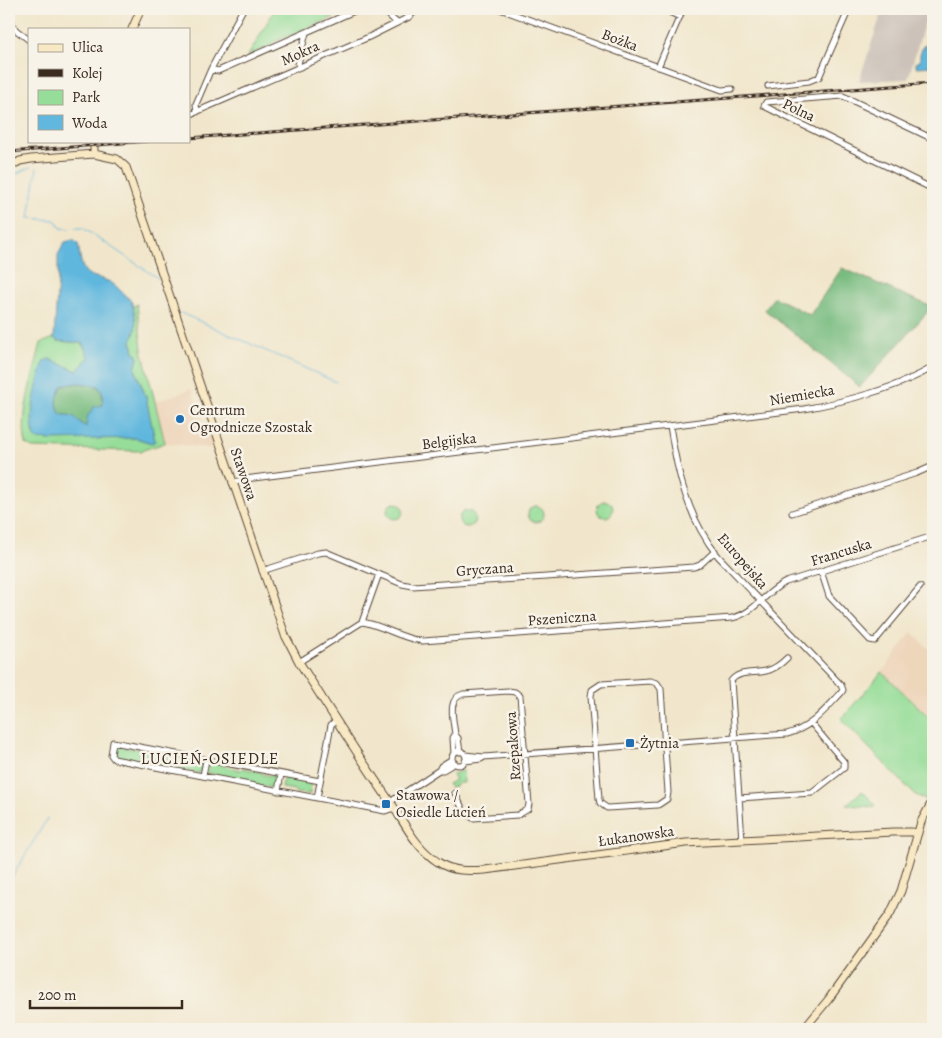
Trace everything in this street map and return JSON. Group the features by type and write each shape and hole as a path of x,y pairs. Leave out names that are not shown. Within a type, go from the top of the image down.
{"street":[{"path":"132,28 141,9"},
{"path":"197,112 196,104 211,68 242,9"},
{"path":"211,68 218,72 359,9"},
{"path":"382,9 397,23"},
{"name":"Mokra","path":"190,116 397,23 409,17 418,9"},
{"name":"Bożka","path":"500,9 722,90 732,89"},
{"path":"663,9 680,17"},
{"path":"658,67 683,9"},
{"path":"768,86 808,82 818,77 850,9"},
{"path":"9,20 16,30 28,39"},
{"path":"300,67 298,64 306,33"},
{"name":"Polna","path":"933,139 843,96 766,102 764,106 933,188"},
{"path":"94,142 94,154"},
{"name":"Stawowa","path":"9,167 20,161 30,159 94,154 117,159 126,168 280,625 299,662 392,805"},
{"name":"Niemiecka","path":"670,426 824,406 904,382 933,367"},
{"name":"Belgijska","path":"232,483 246,479 670,426"},
{"name":"Europejska","path":"670,426 681,482 696,521 715,552 842,687 841,693 812,724"},
{"path":"792,513 917,473 933,466"},
{"name":"Francuska","path":"760,600 781,584 933,536"},
{"name":"Gryczana","path":"262,571 323,552 408,586 423,586 694,566 700,564 715,552"},
{"path":"821,571 829,596 870,640 875,641 920,587"},
{"path":"299,662 362,622 379,574"},
{"name":"Pszeniczna","path":"362,622 410,639 423,641 732,618 745,615 760,600"},
{"path":"742,840 730,686 732,678 739,674 768,671 787,658"},
{"path":"650,680 658,684 661,689 664,744 668,794 666,801 658,805 610,808 602,806 599,799 592,693 598,685 650,680"},
{"name":"Rzepakowa","path":"455,792 464,812 473,818 522,814 528,809 530,804 522,699 518,694 512,691 463,694 457,697 452,703 452,707 455,735 458,738 458,757"},
{"path":"316,798 331,725 336,720"},
{"path":"320,782 113,742 111,755 114,759 385,811 439,770 440,766 458,757 480,759 484,756 787,734 812,724 844,762 842,770 812,793 739,798"},
{"path":"202,776 206,760"},
{"path":"278,790 281,774"},
{"path":"804,1029 828,1000 890,914 901,891 923,817 933,800"},
{"name":"Łukanowska","path":"392,805 426,853 441,864 459,870 502,868 686,843 894,832 918,833"}],"shaded area":[{"path":"883,9 933,9 933,25 924,24 908,79 859,81"},
{"name":"Centrum Ogrodnicze Szostak","path":"191,389 204,426 208,425 216,449 165,443 155,402"},
{"path":"912,632 933,653 933,721 882,672"}],"green space":[{"path":"275,9 324,9 335,17 274,42 272,45 248,56"},
{"path":"842,268 932,307 860,387 765,310 774,297 810,315"},
{"path":"137,304 142,349 165,443 140,451 32,448 26,444 24,420 31,380 41,343 54,338 58,341 82,343 89,357 77,371 49,359 33,433 136,438 152,443 146,397 135,369 138,358 131,341 135,324 133,307"},
{"path":"80,383 98,386 102,392 103,405 86,427 73,417 60,414 57,402 63,385"},
{"path":"605,501 611,503 613,509 611,515 605,517 599,515 597,509 599,503"},
{"path":"395,503 403,511 395,519 387,511"},
{"path":"536,506 542,508 544,514 542,520 536,522 530,520 528,514 530,508"},
{"path":"467,511 473,513 475,519 473,525 467,527 461,525 459,519 461,513"},
{"path":"882,672 933,721 933,790 925,800 914,794 841,719"},
{"path":"118,745 132,749 160,752 161,755 199,760 203,765 199,773 172,769 170,766 135,762 133,759 116,758"},
{"path":"212,762 240,770 243,768 261,772 271,776 274,774 277,779 276,786 273,788 235,779 218,778 217,775 207,773 208,765"},
{"path":"463,770 464,783 459,783 451,788 448,784 455,780 452,775"},
{"path":"285,777 311,781 310,794 296,793 294,790 282,788"},
{"path":"862,791 875,804 875,807 846,805"}],"water":[{"path":"933,40 933,66 916,67 916,63 920,61 923,46 928,45"},
{"path":"73,240 78,244 85,272 110,282 131,300 136,326 131,341 138,358 135,369 146,397 155,441 152,443 136,438 36,439 32,421 33,410 44,361 49,359 77,371 89,357 82,343 58,341 54,338 58,255 65,242","holes":["80,383 98,386 102,392 103,405 94,407 87,417 86,427 73,416 60,414 57,399 63,385"]}],"waterway":[{"path":"9,177 31,167"},
{"path":"37,168 29,218 55,220 61,228 70,229"},
{"path":"75,228 83,228 159,279"},
{"path":"181,313 336,382"},
{"path":"9,882 47,819"}],"railway":[{"path":"190,138 933,83"},
{"path":"9,152 135,142"}],"place":[{"name":"Centrum Ogrodnicze Szostak","path":"180,419"},
{"name":"Żytnia","path":"630,743"},
{"name":"Stawowa / Osiedle Lucień","path":"386,804"}],"district":[{"name":"LUCIEŃ-OSIEDLE","path":"210,759"}]}
